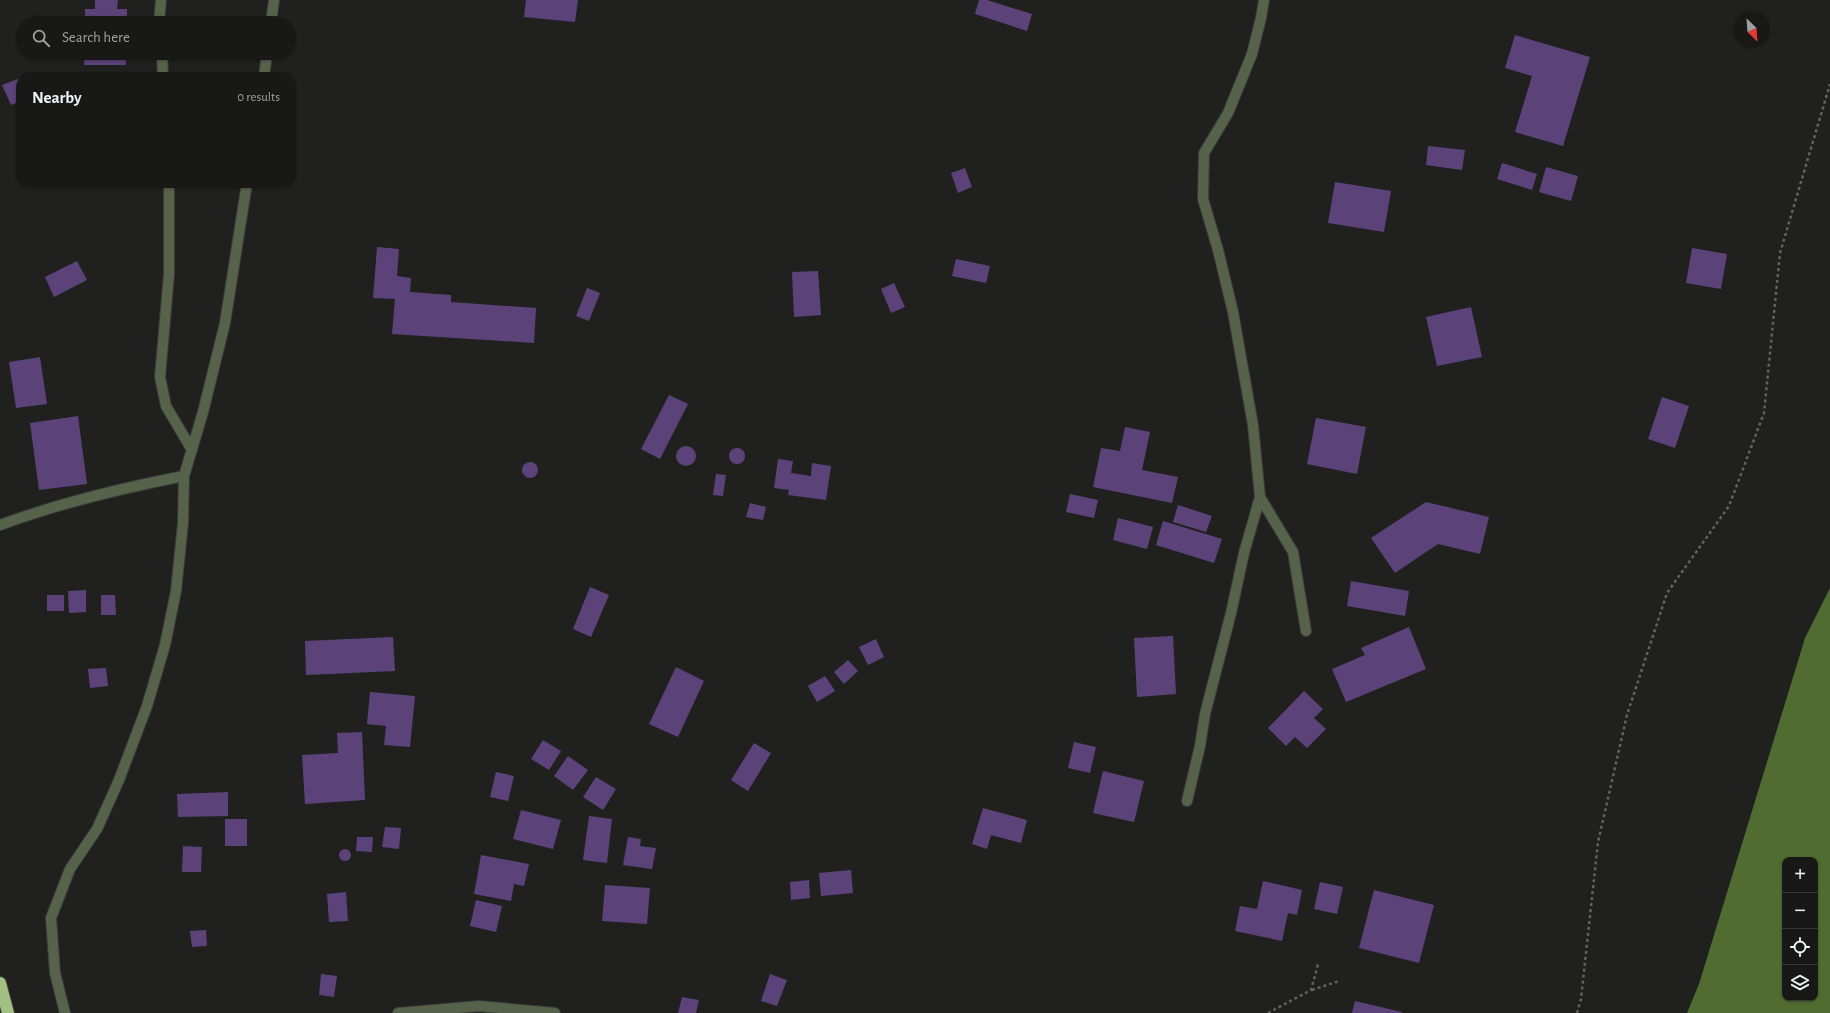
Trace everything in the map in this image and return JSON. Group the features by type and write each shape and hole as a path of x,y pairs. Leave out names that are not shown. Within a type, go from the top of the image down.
{"highway":[{"path":"0,983 8,1013"}],"street":[{"path":"160,16 161,0"},
{"path":"272,16 274,0"},
{"path":"1187,801 1200,746 1205,714 1231,613 1244,553 1260,497 1253,425 1233,312 1218,250 1203,199 1204,153 1228,113 1252,54 1264,0"},
{"path":"162,60 163,72"},
{"path":"265,72 266,60"},
{"path":"169,188 169,274 165,338 160,377 166,406 192,450"},
{"path":"65,1013 55,972 51,918 70,869 97,829 147,706 165,645 176,591 183,523 184,476 225,323 247,188"},
{"path":"0,525 43,510 138,485 184,476"},
{"path":"1260,497 1293,552 1306,631"},
{"path":"398,1013 479,1006 555,1013"}],"path":[{"path":"1577,1013 1581,999 1598,842 1627,715 1668,593 1729,506 1764,413 1780,253 1830,84"},
{"path":"1311,990 1318,964"},
{"path":"1268,1013 1311,990 1339,980"}],"shaded area":[{"path":"1830,588 1830,1013 1687,1013 1699,984 1805,638"}],"building":[{"path":"95,0 118,0 117,9 127,9 127,16 85,16 85,9 95,9"},
{"path":"526,0 578,0 575,22 524,17"},
{"path":"979,0 987,0 1032,14 1027,31 975,14"},
{"path":"1515,35 1590,57 1563,146 1515,132 1532,76 1505,68"},
{"path":"84,60 126,60 126,65 84,65"},
{"path":"16,80 16,103 11,105 2,85"},
{"path":"1428,146 1465,150 1462,170 1426,165"},
{"path":"1502,163 1537,174 1532,190 1497,179"},
{"path":"1546,167 1578,176 1571,201 1539,192"},
{"path":"965,168 972,187 958,193 951,173"},
{"path":"1335,182 1391,191 1384,232 1328,223"},
{"path":"377,247 399,249 397,276 411,278 410,292 451,295 451,302 536,308 534,343 392,334 395,299 373,298"},
{"path":"1692,248 1727,254 1721,289 1686,283"},
{"path":"956,259 990,266 986,283 952,276"},
{"path":"77,261 87,280 54,297 45,277"},
{"path":"818,271 821,315 794,317 792,272"},
{"path":"894,283 905,307 891,313 881,289"},
{"path":"587,288 600,293 589,321 576,316"},
{"path":"1471,307 1482,357 1437,366 1426,317"},
{"path":"40,357 47,404 16,408 9,362"},
{"path":"669,395 688,404 660,459 641,449"},
{"path":"1662,397 1689,406 1675,448 1648,439"},
{"path":"78,416 87,484 39,490 30,423"},
{"path":"1316,418 1366,427 1357,474 1307,464"},
{"path":"1125,427 1150,432 1142,470 1178,477 1172,503 1093,487 1101,448 1120,451"},
{"path":"682,446 690,446 696,452 696,460 690,466 682,466 676,460 676,452"},
{"path":"737,448 744,453 745,456 740,463 737,464 730,459 729,456 734,449"},
{"path":"778,459 793,461 791,473 811,476 812,463 831,466 826,500 788,495 789,490 774,488"},
{"path":"527,462 533,462 538,467 536,476 533,478 527,478 522,473 522,467"},
{"path":"716,474 726,475 723,496 713,495"},
{"path":"1070,494 1098,500 1094,518 1066,512"},
{"path":"1426,502 1489,517 1480,554 1438,544 1395,573 1371,538"},
{"path":"750,503 766,507 763,520 746,517"},
{"path":"1178,505 1212,516 1206,532 1173,522"},
{"path":"1118,518 1153,527 1147,549 1113,540"},
{"path":"1163,521 1222,539 1214,563 1156,545"},
{"path":"1351,581 1409,591 1405,616 1347,606"},
{"path":"590,587 609,595 591,637 573,629"},
{"path":"86,590 86,612 69,613 68,591"},
{"path":"47,595 64,595 64,611 47,611"},
{"path":"101,595 115,595 116,615 101,615"},
{"path":"1409,627 1426,669 1346,702 1332,669 1365,655 1361,648"},
{"path":"1173,636 1176,694 1137,697 1134,638"},
{"path":"393,637 395,671 306,675 305,641"},
{"path":"876,639 884,657 868,665 859,647"},
{"path":"848,660 858,671 844,684 834,672"},
{"path":"676,667 704,681 678,737 649,724"},
{"path":"106,668 108,686 90,688 88,669"},
{"path":"825,676 835,691 817,702 808,686"},
{"path":"1304,691 1323,709 1314,718 1326,729 1307,748 1295,737 1286,746 1268,728"},
{"path":"370,692 415,696 410,747 384,745 386,726 367,724"},
{"path":"362,732 365,800 305,804 302,755 338,753 337,733"},
{"path":"543,740 561,751 549,770 531,759"},
{"path":"1074,742 1096,747 1090,773 1068,768"},
{"path":"754,743 771,753 748,791 731,780"},
{"path":"568,756 588,770 573,790 554,776"},
{"path":"1103,771 1144,781 1134,822 1093,813"},
{"path":"496,772 514,776 508,801 490,797"},
{"path":"596,777 616,789 603,810 583,797"},
{"path":"228,792 228,816 178,817 177,794"},
{"path":"983,808 1027,820 1021,843 991,835 987,849 972,844"},
{"path":"521,810 561,820 553,849 513,839"},
{"path":"589,816 612,819 607,863 583,860"},
{"path":"225,819 247,819 247,846 225,846"},
{"path":"385,827 401,828 399,849 382,847"},
{"path":"357,837 373,837 372,852 356,851"},
{"path":"628,837 641,839 640,846 656,848 652,869 623,865"},
{"path":"183,846 202,847 201,872 182,872"},
{"path":"345,849 349,851 351,855 349,859 345,861 341,859 339,855 341,851"},
{"path":"481,855 529,864 524,886 514,884 511,901 474,894"},
{"path":"851,870 853,893 821,896 819,873"},
{"path":"809,880 810,898 791,900 790,882"},
{"path":"1263,881 1302,890 1297,915 1288,913 1282,941 1235,931 1240,906 1257,909"},
{"path":"1320,882 1343,887 1337,914 1314,909"},
{"path":"605,885 650,888 647,924 602,921"},
{"path":"1374,890 1434,905 1419,963 1359,948"},
{"path":"346,892 348,921 329,922 327,894"},
{"path":"476,900 502,906 496,932 470,926"},
{"path":"206,930 207,946 192,947 190,931"},
{"path":"321,974 337,976 334,997 319,995"},
{"path":"770,974 787,980 777,1006 761,1001"},
{"path":"682,997 699,1000 696,1013 678,1013"},
{"path":"1355,1001 1402,1012 1402,1013 1352,1013"}]}
